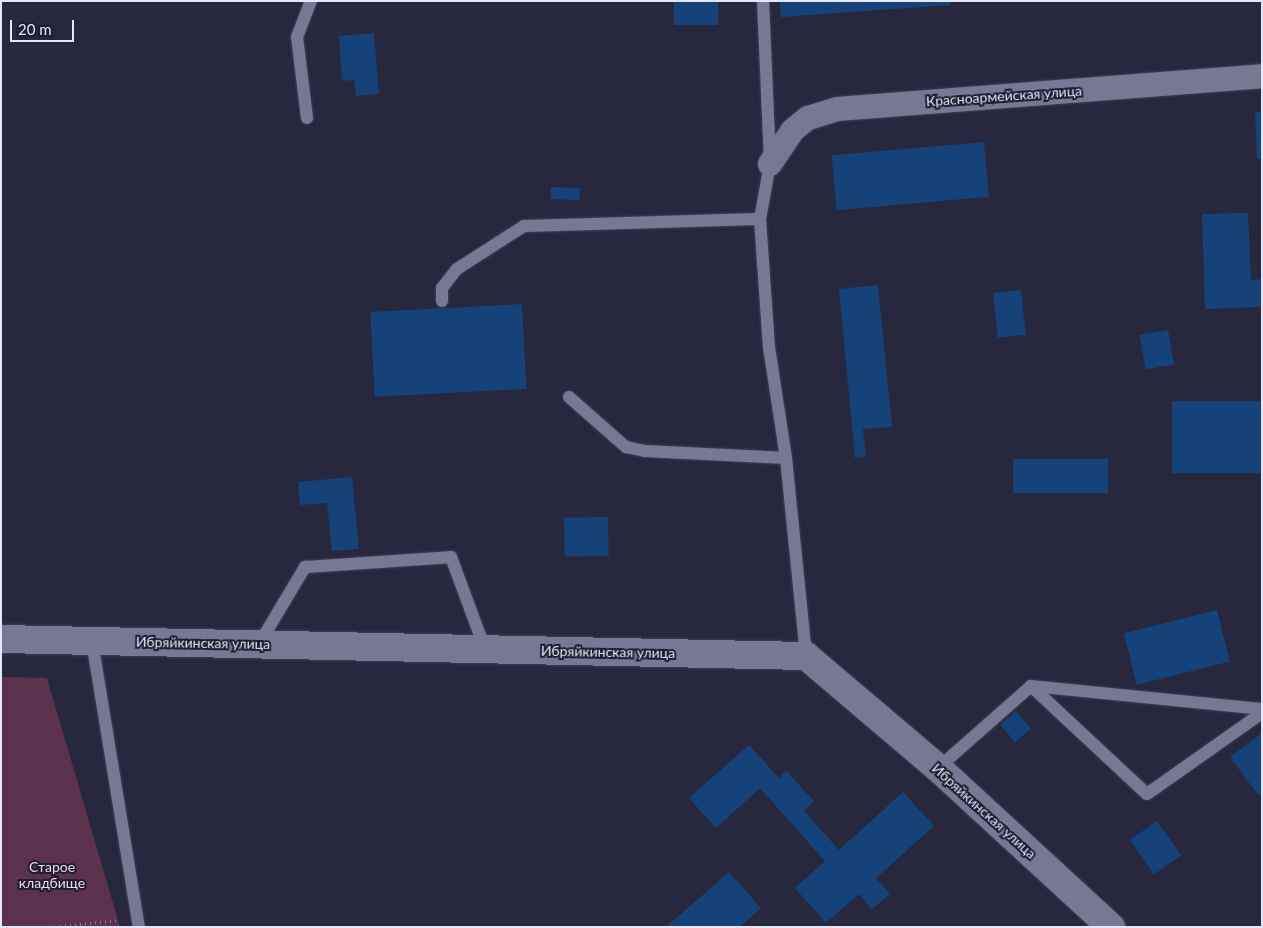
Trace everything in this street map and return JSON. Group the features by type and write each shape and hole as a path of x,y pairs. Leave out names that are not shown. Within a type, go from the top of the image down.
{"street":[{"name":"Красноармейская улица","path":"770,164 793,130 808,118 837,109 1262,76"},
{"name":"Ибряйкинская улица","path":"1,639 806,656 938,768 1111,927"}],"lane":[{"path":"307,118 296,37 311,1"},
{"path":"763,1 770,164 760,219 769,348 786,458 806,656"},
{"path":"442,302 442,288 457,269 524,226 760,219"},
{"path":"569,397 626,447 645,451 786,458"},
{"path":"259,644 305,567 450,557 485,649"},
{"path":"92,641 139,927"},
{"path":"1031,686 1146,794 1262,711"},
{"path":"938,768 1031,686 1262,711"}],"path":[{"path":"50,927 120,920"}],"green space":[{"name":"Старое кладбище","path":"1,677 47,678 120,927 1,927"}],"building":[{"path":"674,1 718,1 718,25 674,25"},
{"path":"780,1 950,1 950,5 781,17"},
{"path":"374,33 379,94 356,96 354,80 342,81 339,36"},
{"path":"1255,112 1262,112 1262,159 1257,159"},
{"path":"984,142 989,197 836,210 832,155"},
{"path":"551,187 580,188 580,200 551,199"},
{"path":"1248,213 1251,280 1262,279 1262,307 1205,309 1202,214"},
{"path":"878,285 892,427 863,429 866,457 855,458 839,289"},
{"path":"1021,290 1026,335 998,338 993,293"},
{"path":"522,304 526,389 375,397 370,312"},
{"path":"1168,330 1174,364 1146,370 1139,335"},
{"path":"1172,401 1262,401 1262,473 1172,473"},
{"path":"1013,459 1108,459 1108,493 1013,493"},
{"path":"352,477 359,549 332,551 327,503 300,505 298,482"},
{"path":"608,517 609,556 565,557 564,518"},
{"path":"1217,610 1230,661 1137,685 1124,633"},
{"path":"1016,711 1031,728 1015,742 1000,725"},
{"path":"1262,733 1262,793 1258,795 1230,757"},
{"path":"749,745 779,778 786,771 814,801 804,811 839,850 903,792 934,826 876,878 890,894 872,909 859,894 826,923 795,888 825,861 760,788 716,828 689,798"},
{"path":"1157,821 1181,855 1154,874 1130,840"},
{"path":"729,872 761,908 740,927 666,927"}]}
